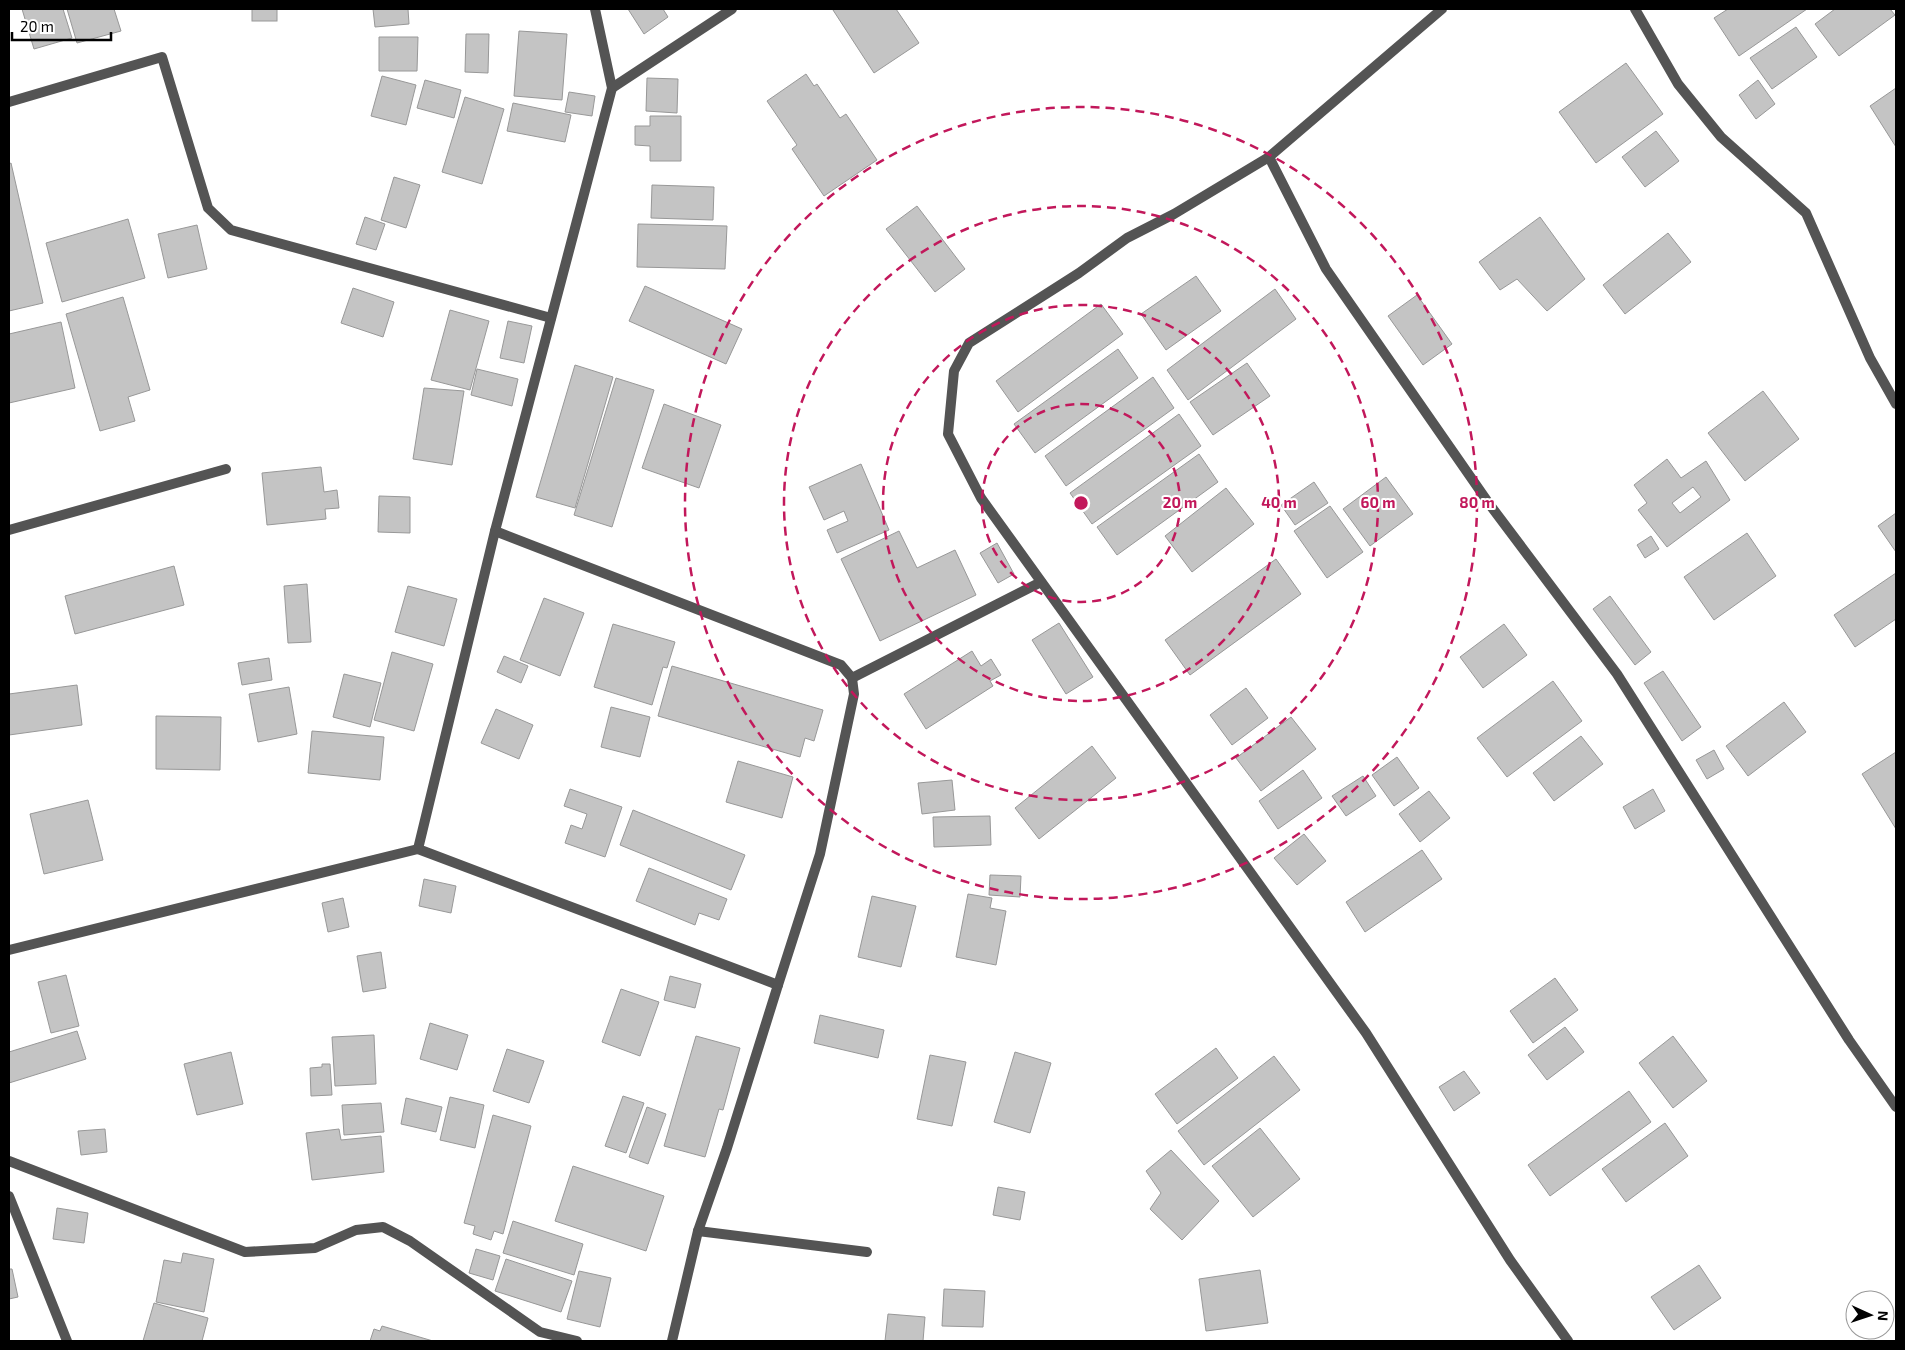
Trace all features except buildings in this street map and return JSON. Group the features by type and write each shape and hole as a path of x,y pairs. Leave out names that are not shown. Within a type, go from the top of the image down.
{"street":[{"path":"418,849 495,532 612,88 595,9"},
{"path":"612,88 732,9"},
{"path":"1442,9 1270,157 1174,214 1127,238 1079,273 969,343 954,371 948,434 954,450 981,498 1366,1033 1510,1260 1568,1341"},
{"path":"1634,9 1678,84 1721,137 1806,213 1870,358 1896,404"},
{"path":"9,102 162,57 208,208 231,230 551,318"},
{"path":"1270,157 1326,269 1490,505 1617,674 1849,1040 1896,1107"},
{"path":"9,530 226,469"},
{"path":"495,532 841,665 852,678 854,694 820,854 727,1148 698,1231 672,1341"},
{"path":"852,678 1041,582"},
{"path":"9,950 418,849 778,985"},
{"path":"9,1161 245,1252 315,1248 356,1230 382,1227 410,1241 540,1332 577,1341"},
{"path":"9,1196 67,1341"},
{"path":"698,1231 867,1252"}]}
